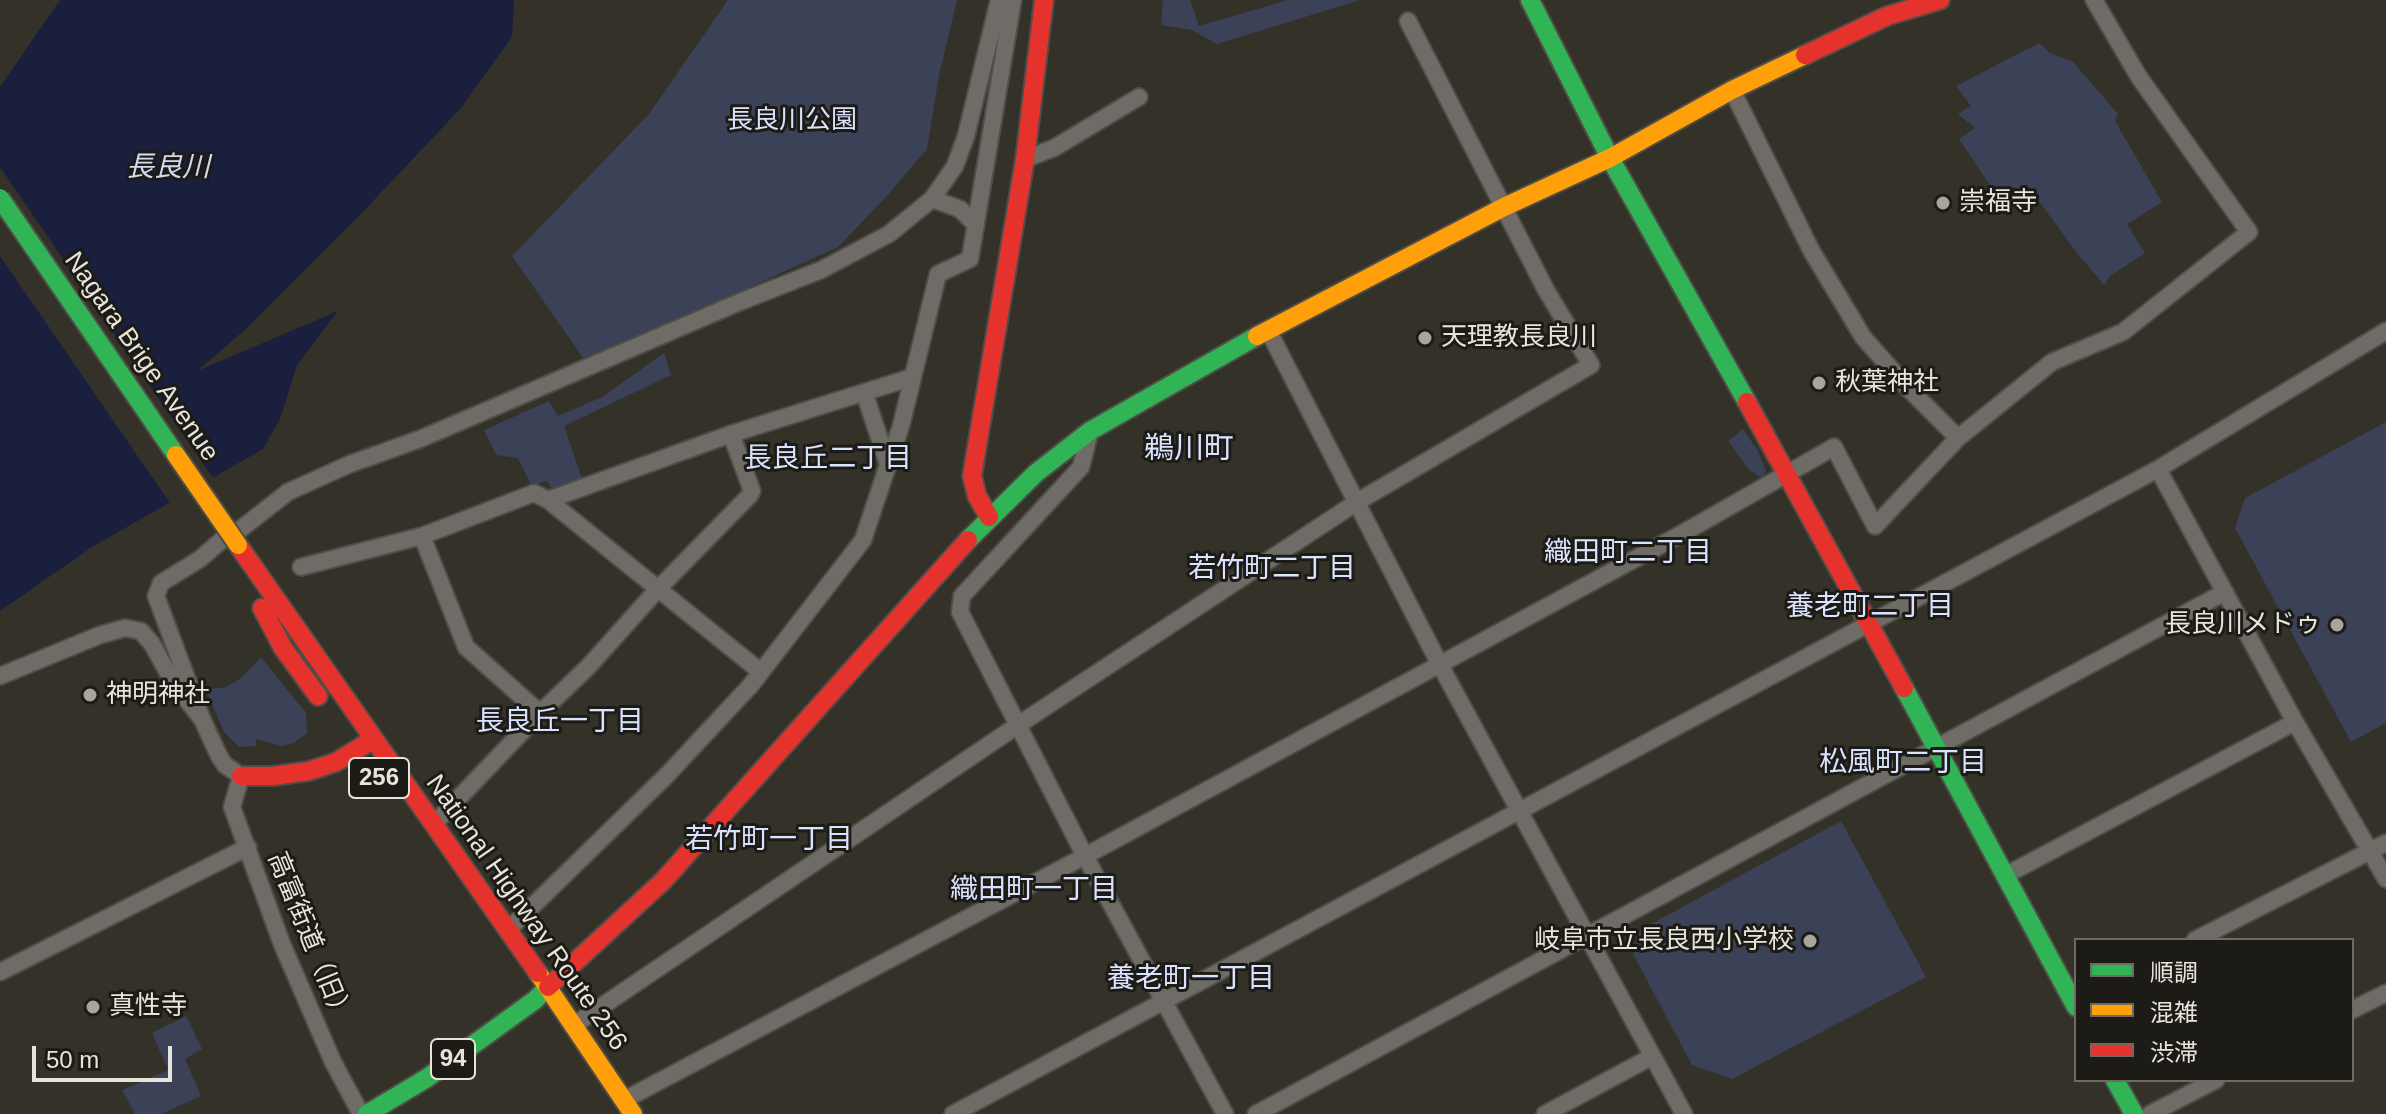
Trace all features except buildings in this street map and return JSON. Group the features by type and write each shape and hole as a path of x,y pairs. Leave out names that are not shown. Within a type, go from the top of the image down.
{"main road":[{"path":"989,517 977,496 972,476 1025,159 1044,0"},
{"path":"1530,0 1610,158 1869,623 2074,1000"},
{"path":"542,993 663,881 989,517 1036,473 1090,431 1268,330 1504,207 1610,158 1732,90 1887,16 1940,0"},
{"name":"Nagara Brige Avenue","path":"0,198 232,549"},
{"name":"Nagara Brige Avenue","path":"0,225 232,549"},
{"name":"256","path":"232,549 283,648 330,712"},
{"name":"National Highway Route 256","path":"232,549 365,753 542,993 574,1025 628,1107"},
{"path":"241,776 309,771 365,753"},
{"name":"National Highway Route 256","path":"365,753 434,824 508,930 542,993 568,1051"},
{"name":"94","path":"367,1114 427,1078 542,993"},
{"path":"2116,1082 2134,1114"}],"street":[{"path":"241,776 225,765 202,719 156,596 161,583 200,559 288,492 821,270 889,234 932,199 955,166 966,136 999,0"},
{"path":"508,930 667,775 761,672 863,540 913,377 938,274 970,259 1013,0"},
{"path":"628,1107 1439,663 1683,533 1834,447 1875,526 1958,438 2052,362 2123,332 2249,232 2139,77 2094,0"},
{"path":"574,1025 1018,725 1357,502 1591,365 1546,290 1408,21"},
{"path":"1732,90 1811,250 1863,337 1958,438"},
{"path":"1025,159 1054,148 1139,97"},
{"path":"932,199 960,209 976,225"},
{"path":"1268,330 1439,663 1684,1114"},
{"path":"953,1114 2158,469 2386,331"},
{"path":"548,500 731,434 913,377"},
{"path":"864,392 888,464"},
{"path":"1090,431 1081,467 962,596 960,612 1085,856 1225,1114"},
{"path":"434,824 750,495 752,491 731,434"},
{"path":"2158,469 2295,722 2379,848 2386,879"},
{"path":"301,567 422,536 534,493 548,500 761,672"},
{"path":"422,536 466,647 540,713"},
{"path":"1256,1114 2225,592"},
{"path":"0,676 100,635 125,628 141,631 152,644 173,682 202,719"},
{"path":"2006,875 2295,722"},
{"name":"高富街道（旧）","path":"241,776 232,807 282,944 333,1062 361,1114"},
{"path":"0,972 248,847"},
{"path":"2199,938 2379,848"},
{"path":"2354,1009 2386,993"},
{"path":"1545,1114 1651,1057"},
{"path":"2150,1114 2212,1082"}],"green space":[{"name":"長良川公園","path":"728,0 957,0 939,76 927,149 838,247 586,362 512,256 649,114"},
{"path":"1163,0 1190,0 1199,26 1288,0 1360,0 1217,44 1192,30 1161,25"},
{"path":"2039,43 2050,53 2073,62 2118,114 2115,121 2162,202 2127,224 2145,253 2109,277 2104,285 2027,185 2001,202 1959,139 1975,128 1958,114 1971,106 1956,86"},
{"path":"664,353 671,375 564,426 582,479 553,491 547,481 531,485 518,458 496,455 484,430 549,401 558,416 602,397"},
{"name":"長良川メドゥ","path":"2386,422 2386,723 2351,742 2235,528 2245,498"},
{"path":"1743,429 1758,451 1766,471 1762,478 1749,470 1728,441"},
{"path":"261,657 306,713 307,733 294,743 281,746 256,739 256,746 239,747 224,732 206,689 224,688 240,679"},
{"path":"1841,821 1926,977 1732,1079 1692,1065 1633,954 1640,930"},
{"path":"186,1016 202,1049 185,1059 201,1096 161,1114 135,1114 122,1090 168,1070 152,1033"}],"water":[{"name":"長良川","path":"60,0 514,0 512,37 460,109 248,327 197,371 338,311 297,365 280,419 263,449 92,547 0,611 0,87"}],"pier":[{"path":"0,167 215,481 172,506 0,256"}],"traffic: fast":[{"path":"1530,0 1610,158 1747,402"},
{"path":"0,198 176,455"},
{"path":"968,540 1036,473 1090,431 1257,336"},
{"path":"1904,688 2074,1003"},
{"path":"367,1114 427,1078 535,1000 548,987"},
{"path":"2116,1082 2134,1114"}],"traffic: slow":[{"path":"1257,336 1504,207 1610,158 1732,90 1805,55"},
{"path":"176,455 238,545"},
{"path":"538,973 633,1114"}],"traffic: jam":[{"path":"989,517 977,496 972,476 1025,159 1044,0"},
{"path":"1805,55 1887,16 1940,0"},
{"path":"1747,402 1904,688"},
{"path":"548,987 663,881 968,540"},
{"path":"238,545 538,973"},
{"path":"262,608 283,648 318,696"},
{"path":"241,776 309,771 336,762 374,739"}],"place":[{"name":"崇福寺","path":"1943,203"},
{"name":"天理教長良川","path":"1425,338"},
{"name":"秋葉神社","path":"1819,383"},
{"name":"長良川メドゥ","path":"2337,625"},
{"name":"神明神社","path":"90,695"},
{"name":"岐阜市立長良西小学校","path":"1810,941"},
{"name":"真性寺","path":"93,1007"}],"district":[{"name":"鵜川町","path":"1189,450"},
{"name":"長良丘二丁目","path":"828,459"},
{"name":"織田町二丁目","path":"1628,553"},
{"name":"若竹町二丁目","path":"1272,569"},
{"name":"養老町二丁目","path":"1870,607"},
{"name":"長良丘一丁目","path":"560,722"},
{"name":"松風町二丁目","path":"1903,763"},
{"name":"若竹町一丁目","path":"769,840"},
{"name":"織田町一丁目","path":"1034,890"},
{"name":"養老町一丁目","path":"1191,979"}]}
